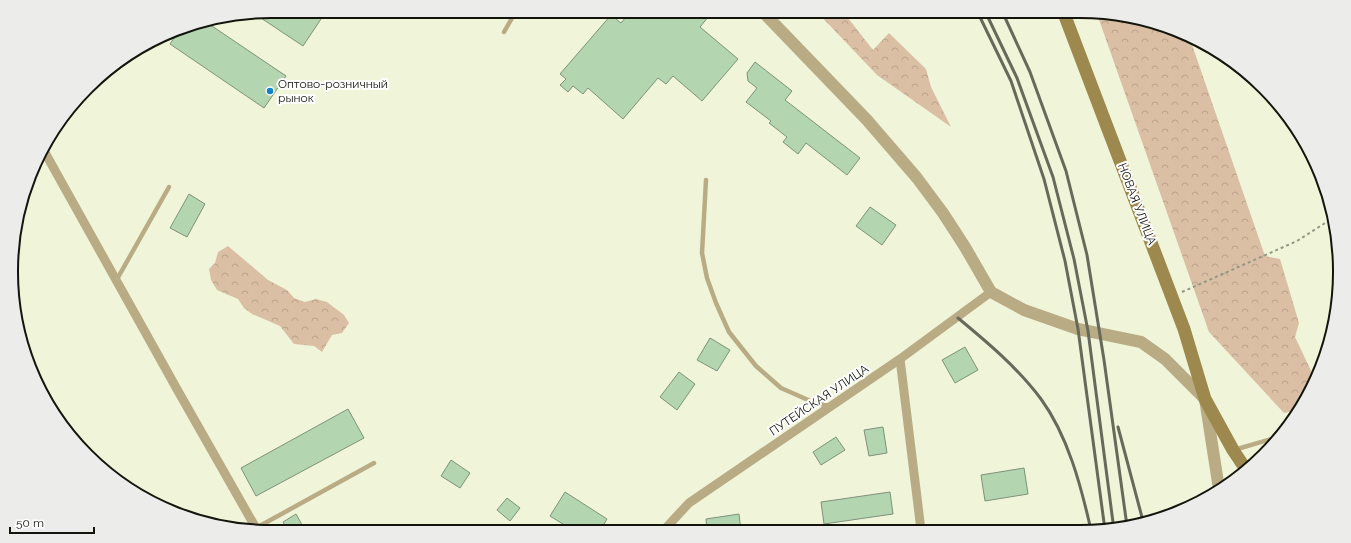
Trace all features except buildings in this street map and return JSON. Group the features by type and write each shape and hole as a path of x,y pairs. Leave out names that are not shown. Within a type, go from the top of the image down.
{"main road":[{"name":"НОВАЯ УЛИЦА","path":"1067,18 1184,329 1205,399 1233,450 1243,465"}],"street":[{"path":"769,18 868,120 917,178 962,241 991,292 1024,310 1078,329 1141,342 1165,359 1205,399 1218,483"},
{"path":"46,155 254,524"},
{"name":"ПУТЕЙСКАЯ УЛИЦА","path":"671,525 689,503 900,359 991,292"},
{"path":"900,359 920,525"}],"lane":[{"path":"504,32 512,18"},
{"path":"706,180 702,253 714,297 729,332 756,366 781,388 815,403 830,407"},
{"path":"116,281 169,187"},
{"path":"1233,450 1270,439"},
{"path":"265,525 374,463"}],"path":[{"path":"1171,296 1297,241 1328,221"}],"green space":[{"path":"823,18 848,18 873,50 889,33 926,69 931,87 951,127 877,75"},
{"path":"1099,19 1129,23 1161,31 1192,44 1265,256 1280,259 1299,323 1295,337 1312,373 1290,412 1284,413 1209,332"},
{"path":"228,246 268,280 287,290 294,298 305,302 316,299 327,302 344,315 349,323 342,333 332,335 322,352 314,346 294,344 280,326 252,314 244,308 238,299 217,290 211,280 209,269 215,263 218,252"}],"railway":[{"path":"980,18 1011,81 1044,179 1065,261 1078,329 1104,524"},
{"path":"988,18 1017,78 1053,177 1074,259 1088,331 1113,523"},
{"path":"1005,18 1030,72 1066,171 1087,255 1104,360 1126,521"},
{"path":"958,318 1012,366 1041,399 1050,413 1066,445 1078,479 1090,524"},
{"path":"1118,427 1142,517"}],"place":[{"name":"Оптово-розничный рынок","path":"270,91"}]}
